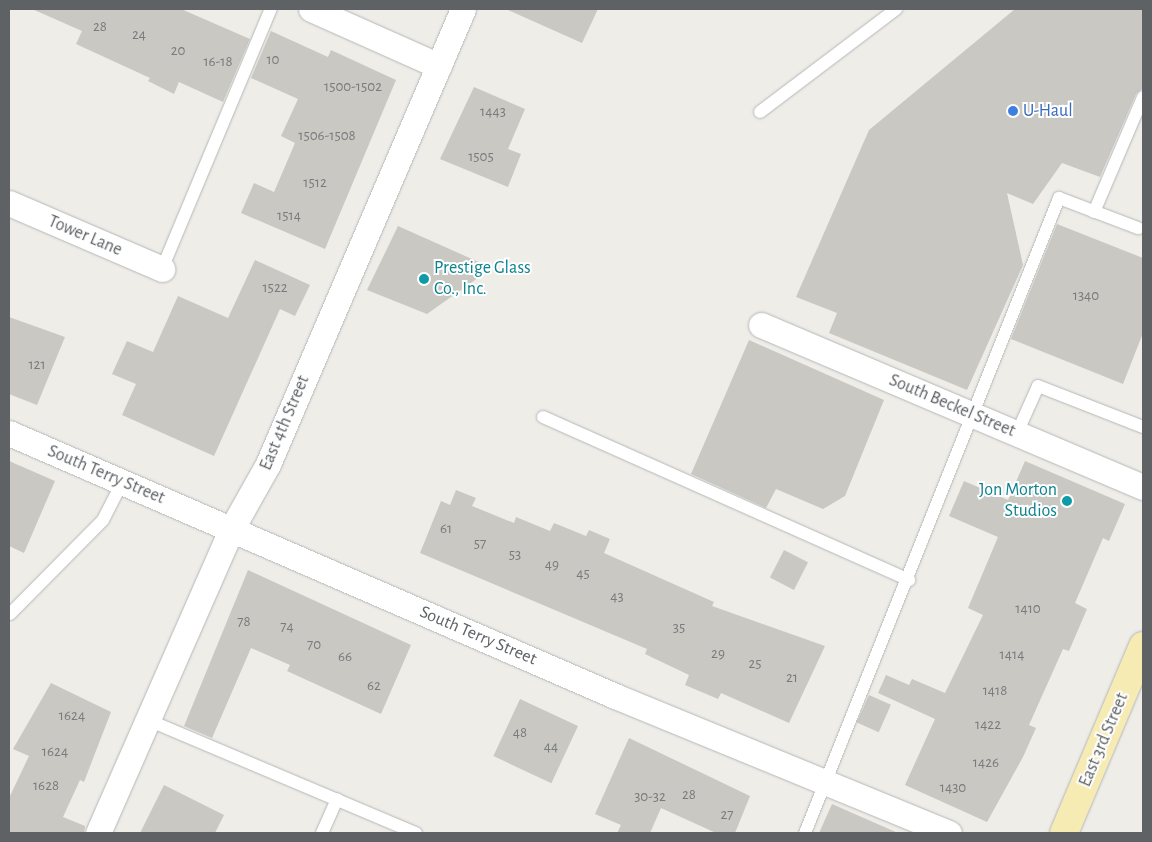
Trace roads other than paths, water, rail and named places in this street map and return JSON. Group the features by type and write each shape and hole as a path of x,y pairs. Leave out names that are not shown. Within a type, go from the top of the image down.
{"main road":[{"name":"East 3rd Street","path":"1064,833 1143,646"}],"street":[{"path":"311,9 439,66"},
{"name":"East 4th Street","path":"98,833 231,530 268,464 463,9"},
{"name":"Tower Lane","path":"9,203 162,269"},
{"name":"South Beckel Street","path":"762,325 1143,487"},
{"name":"South Terry Street","path":"9,433 606,692 826,780 949,833"}],"lane":[{"path":"162,269 271,9"},
{"path":"760,112 896,9"},
{"path":"1094,212 1143,97"},
{"path":"805,833 909,580 1059,198 1138,228"},
{"path":"1017,433 1038,386 1143,427"},
{"path":"543,417 909,580"},
{"path":"10,614 103,520 123,481"},
{"path":"148,720 416,833"},
{"path":"322,833 337,799"}],"place":[{"name":"U-Haul","path":"1013,111"},
{"name":"Prestige Glass Co., Inc.","path":"424,279"},
{"name":"Jon Morton Studios","path":"1067,501"}]}
